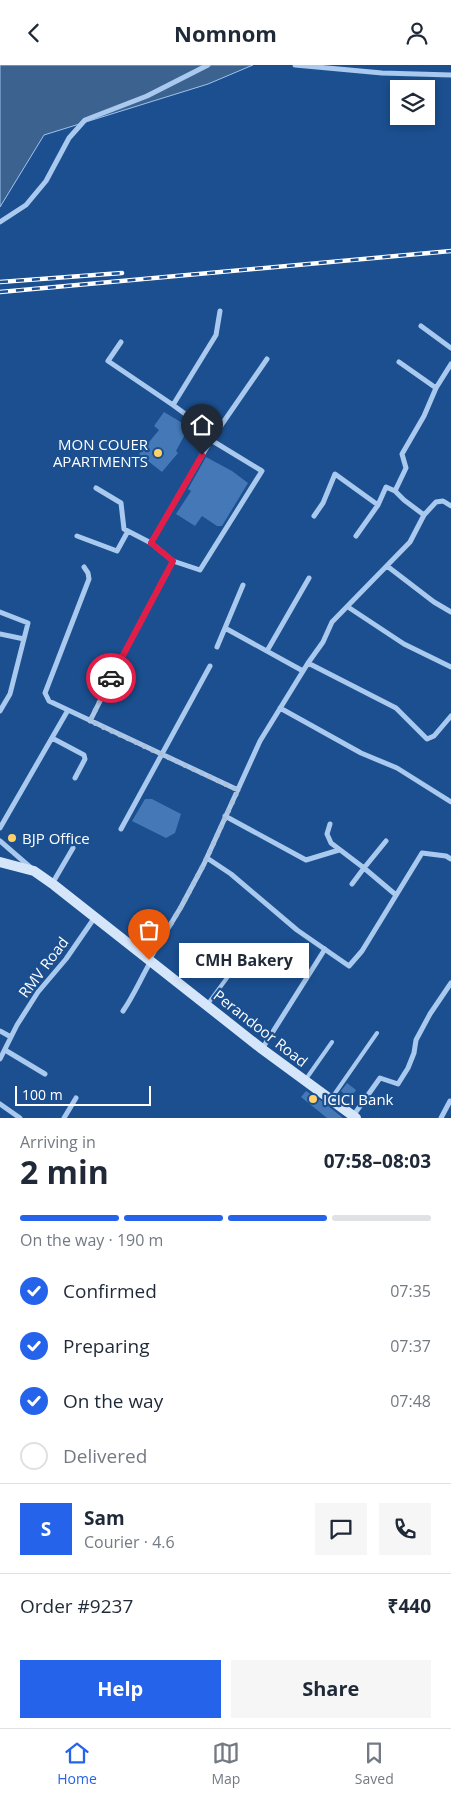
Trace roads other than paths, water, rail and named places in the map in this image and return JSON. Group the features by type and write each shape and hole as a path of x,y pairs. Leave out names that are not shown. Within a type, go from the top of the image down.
{"main road":[{"name":"Perandoor Road","path":"0,862 34,871 262,1049 354,1117"}],"street":[{"path":"0,222 26,205 46,181 69,138 84,120 147,96 208,65"},
{"path":"295,65 382,73 451,75"},
{"path":"173,405 216,335 220,311"},
{"path":"421,326 451,348"},
{"path":"96,488 121,503 124,529 151,543 173,561 200,571 262,471 213,437 173,405 108,361 121,342"},
{"path":"151,543 213,437 267,359"},
{"path":"399,362 436,388"},
{"path":"395,491 406,468 402,454 424,416 436,388 451,365"},
{"path":"314,516 323,503 335,474 378,505"},
{"path":"356,536 378,505 386,487 395,491 424,515"},
{"path":"123,1011 136,992 138,983 150,960 207,858 260,741 323,642 332,622 410,542 424,515 436,501 443,501 451,506"},
{"path":"78,536 117,551 128,531"},
{"path":"90,721 173,561"},
{"path":"387,566 434,602 451,612"},
{"path":"84,567 89,579 45,693 49,701 238,790"},
{"path":"267,651 309,578"},
{"path":"217,647 243,585"},
{"path":"348,607 404,644 451,667"},
{"path":"0,612 28,623 10,694 0,711"},
{"path":"225,628 303,671"},
{"path":"0,634 24,639"},
{"path":"308,663 396,708 427,739 434,736 451,716"},
{"path":"120,829 210,666"},
{"path":"280,708 361,753 397,768 451,802"},
{"path":"0,828 68,710"},
{"path":"52,738 84,755 85,759 75,778"},
{"path":"225,816 306,860 339,850"},
{"path":"330,824 327,834 331,843 396,895"},
{"path":"0,841 34,871"},
{"path":"352,884 386,841"},
{"path":"52,884 74,848"},
{"path":"207,858 231,874 297,930 349,966 362,951 422,853 446,856 451,859"},
{"name":"RMV Road","path":"0,1059 38,992 66,959 94,917"},
{"path":"262,1049 324,949"},
{"path":"354,1117 380,1078 398,1084 411,1061 416,1040 430,1014 451,983"},
{"path":"0,1031 11,1037"},
{"path":"5,1050 45,1074"},
{"path":"64,1118 76,1098"},
{"path":"441,1118 450,1101"},
{"path":"0,1105 20,1118"}],"lane":[{"path":"207,1005 235,967"},
{"path":"331,1100 377,1033"},
{"path":"304,1081 332,1042"}],"water":[{"path":"0,65 253,65 208,84 44,135 0,207"}],"railway":[{"path":"0,292 451,251"},
{"path":"0,282 122,273"}],"place":[{"name":"MON COUER APARTMENTS","path":"158,453"},
{"name":"BJP Office","path":"12,838"},
{"name":"CMH Bakery","path":"149,960"},
{"name":"ICICI Bank","path":"313,1099"}]}
